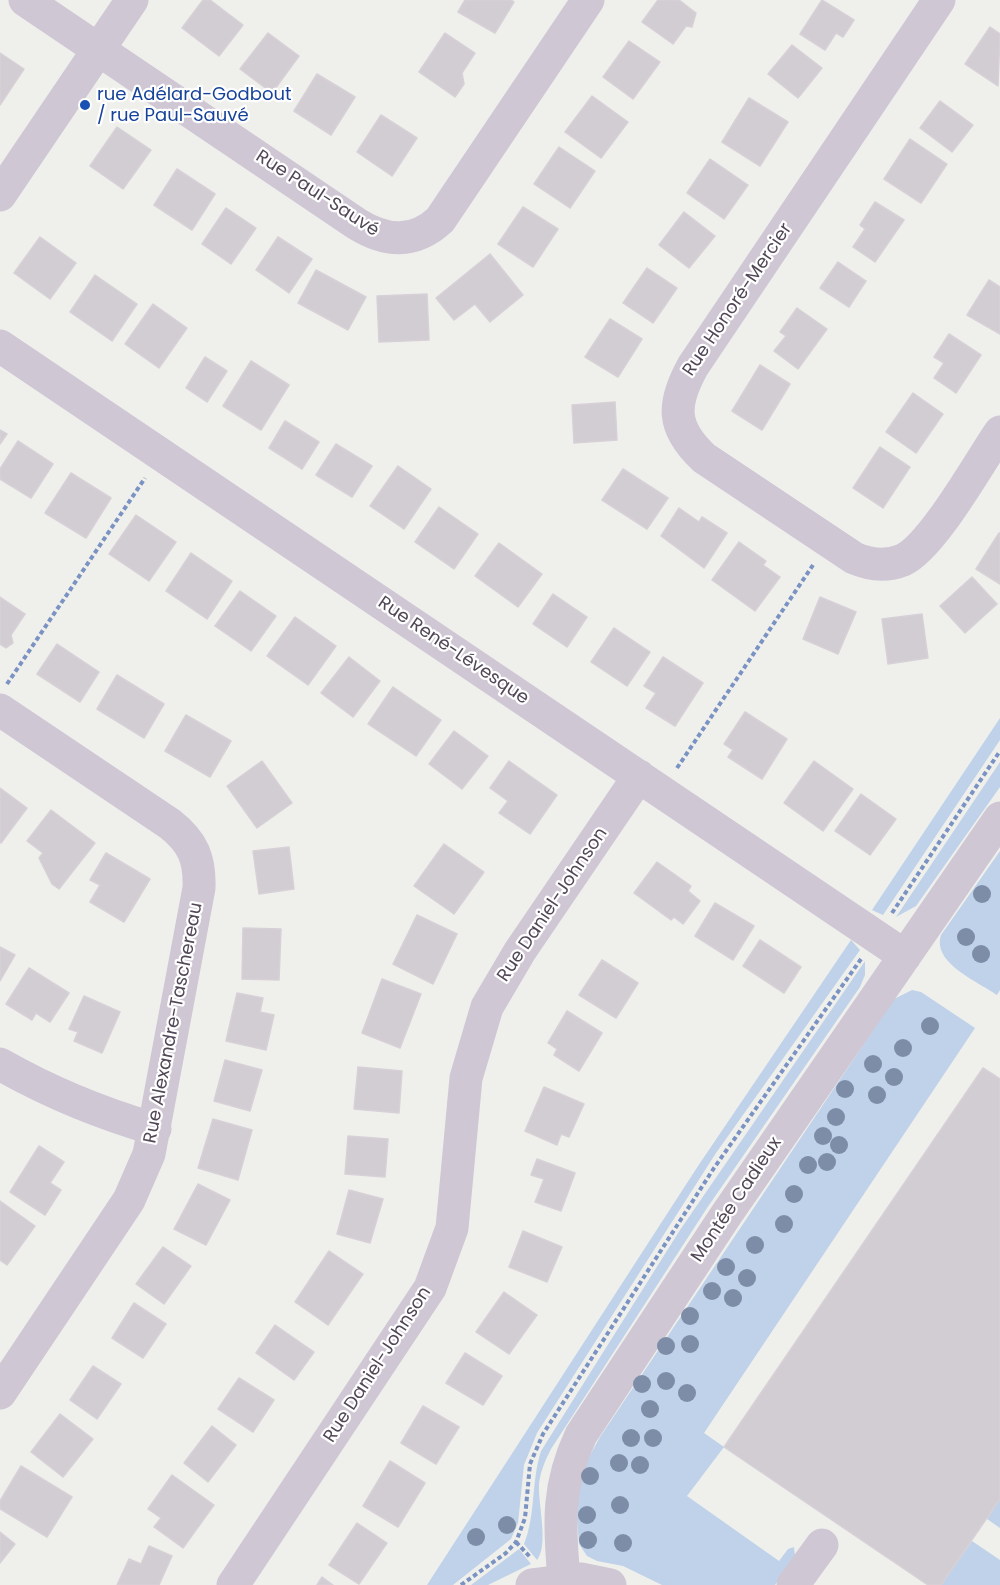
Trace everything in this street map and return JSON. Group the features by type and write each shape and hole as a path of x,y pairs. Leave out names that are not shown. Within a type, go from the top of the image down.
{"street":[{"name":"Rue Paul-Sauvé","path":"25,0 357,224 384,238 407,238 424,233 444,215 588,0"},
{"path":"0,195 132,0"},
{"name":"Rue Honoré-Mercier","path":"939,0 693,366 679,394 677,417 685,438 704,458 854,558 874,565 904,559 924,543 1000,432"},
{"name":"Rue René-Lévesque","path":"0,346 905,956"},
{"name":"Rue Alexandre-Taschereau","path":"0,1393 129,1200 149,1154 199,888 197,858 192,845 170,824 2,700"},
{"name":"Rue Daniel-Johnson","path":"233,1585 429,1288 452,1228 466,1078 487,1006 515,959 639,776"},
{"name":"Montée Cadieux","path":"564,1579 560,1529 561,1495 568,1465 581,1435 733,1205 1000,818"},
{"path":"0,1064 55,1093 109,1116 155,1129"},
{"path":"793,1585 822,1545"},
{"path":"533,1574 581,1579 610,1585"}],"path":[{"path":"2,700 151,470"},
{"path":"671,776 819,556"},
{"path":"889,917 1000,751"},
{"path":"461,1585 506,1553 516,1542 533,1574"}],"shaded area":[{"path":"1000,718 1000,740 883,915 872,910"},
{"path":"1000,762 1000,787 916,906 896,917"},
{"path":"1000,851 1000,990 997,995 949,963 940,945 941,935"},
{"path":"851,940 860,950 716,1153 537,1433 524,1465 518,1523 511,1539 453,1585 427,1585 698,1166"},
{"path":"865,961 865,975 860,987 707,1208 551,1449 540,1480 543,1535 537,1560 524,1544 528,1533 541,1451 680,1230"},
{"path":"912,990 921,992 975,1028 704,1433 724,1447 687,1496 779,1561 788,1549 794,1547 795,1556 775,1585 662,1585 623,1566 597,1561 587,1556 579,1544 575,1493 582,1470 600,1437 894,999"},
{"path":"1000,1499 1000,1528 987,1519"},
{"path":"972,1541 1000,1560 1000,1585 941,1585"},
{"path":"519,1549 531,1564 488,1585 471,1585"}],"building":[{"path":"203,0 210,0 243,25 219,56 182,28"},
{"path":"465,0 511,0 514,2 495,33 458,12"},
{"path":"658,0 679,0 696,13 692,27 686,26 673,44 642,22"},
{"path":"822,0 854,20 843,37 836,33 825,50 800,34"},
{"path":"990,27 1000,34 998,86 965,64"},
{"path":"268,33 299,56 272,93 240,69"},
{"path":"445,33 475,53 462,73 464,84 455,97 419,72"},
{"path":"629,41 660,62 633,99 603,77"},
{"path":"792,45 822,68 798,98 768,74"},
{"path":"0,53 24,69 0,105"},
{"path":"317,74 355,97 331,135 294,111"},
{"path":"592,96 628,122 601,158 565,132"},
{"path":"749,98 788,122 760,166 722,142"},
{"path":"940,101 973,125 952,152 920,128"},
{"path":"381,115 417,138 392,176 357,152"},
{"path":"117,127 151,150 123,189 90,166"},
{"path":"910,139 947,164 921,203 884,179"},
{"path":"559,147 595,171 570,208 534,184"},
{"path":"710,159 748,185 724,219 687,193"},
{"path":"177,169 215,194 192,230 154,205"},
{"path":"875,202 904,220 875,262 853,247 865,229 860,225"},
{"path":"523,207 558,229 533,267 498,244"},
{"path":"226,208 256,228 231,264 202,244"},
{"path":"684,212 715,236 689,268 659,245"},
{"path":"40,237 76,263 50,299 14,273"},
{"path":"278,237 312,259 289,293 256,270"},
{"path":"490,254 523,295 490,322 475,304 454,320 436,298"},
{"path":"838,262 866,281 849,307 820,288"},
{"path":"647,268 677,288 653,323 623,303"},
{"path":"316,270 366,297 348,330 298,303"},
{"path":"95,275 137,304 112,341 70,312"},
{"path":"989,280 1000,287 1000,334 967,315"},
{"path":"427,294 429,340 379,342 377,296"},
{"path":"153,304 187,328 159,368 125,344"},
{"path":"797,308 827,329 798,369 774,351 786,336 780,332"},
{"path":"610,319 642,339 618,377 585,357"},
{"path":"949,334 981,355 956,393 934,378 944,363 934,357"},
{"path":"205,357 227,371 207,402 186,388"},
{"path":"251,361 289,385 261,430 223,406"},
{"path":"760,365 790,384 762,430 732,411"},
{"path":"913,393 943,414 916,453 886,432"},
{"path":"615,402 617,440 574,443 572,405"},
{"path":"285,421 319,442 302,469 269,448"},
{"path":"0,430 7,434 0,444"},
{"path":"18,441 53,464 31,498 0,479 0,469"},
{"path":"336,444 372,466 352,497 316,475"},
{"path":"880,447 910,467 883,508 853,488"},
{"path":"398,466 431,489 404,529 370,506"},
{"path":"623,469 668,498 647,529 602,500"},
{"path":"71,473 111,498 86,538 45,513"},
{"path":"439,507 478,534 454,569 415,542"},
{"path":"679,508 699,522 702,517 727,533 704,568 661,536"},
{"path":"136,515 176,542 149,581 109,554"},
{"path":"1000,533 1000,584 976,569"},
{"path":"739,542 766,561 763,565 780,577 755,611 712,580"},
{"path":"499,543 542,574 518,607 475,576"},
{"path":"191,553 232,581 207,619 166,591"},
{"path":"972,577 997,604 965,633 940,606"},
{"path":"240,591 276,616 251,651 215,626"},
{"path":"553,594 587,617 567,647 533,624"},
{"path":"0,597 25,614 11,635 13,643 6,648 0,644"},
{"path":"820,597 856,612 838,654 803,639"},
{"path":"922,614 928,658 888,664 882,619"},
{"path":"295,617 336,646 308,685 267,656"},
{"path":"614,628 650,652 627,686 591,662"},
{"path":"57,644 99,672 80,702 37,674"},
{"path":"349,657 380,681 353,717 321,693"},
{"path":"663,657 703,683 675,726 646,708 656,693 644,686"},
{"path":"117,675 164,704 144,738 97,709"},
{"path":"393,687 441,720 416,756 368,724"},
{"path":"745,712 787,739 762,779 728,757 733,750 724,744"},
{"path":"186,715 231,741 210,777 165,751"},
{"path":"454,731 488,756 462,789 429,764"},
{"path":"262,761 292,803 257,828 227,786"},
{"path":"509,761 557,795 530,834 499,813 508,801 490,788"},
{"path":"814,761 853,789 823,831 784,803"},
{"path":"0,788 27,808 1,843 0,843"},
{"path":"861,794 896,819 870,855 835,831"},
{"path":"51,810 95,843 59,889 52,884 39,858 43,853 27,841"},
{"path":"444,844 484,872 454,914 414,886"},
{"path":"289,847 294,889 259,894 253,851"},
{"path":"106,853 150,879 124,922 90,902 100,885 90,880"},
{"path":"657,862 691,886 688,891 700,901 683,924 674,917 671,920 634,893"},
{"path":"715,903 754,926 733,960 695,936"},
{"path":"417,915 457,934 433,984 393,964"},
{"path":"243,928 281,929 279,980 242,979"},
{"path":"760,940 801,967 784,993 743,966"},
{"path":"0,947 15,955 0,981"},
{"path":"602,960 638,983 616,1018 579,995"},
{"path":"29,968 69,993 50,1022 36,1013 32,1020 6,1004"},
{"path":"382,979 421,994 400,1048 362,1033"},
{"path":"237,993 263,998 260,1012 274,1015 266,1050 226,1041"},
{"path":"84,996 120,1012 102,1053 74,1041 78,1032 69,1029"},
{"path":"567,1011 602,1033 579,1071 554,1055 557,1049 548,1043"},
{"path":"225,1060 262,1070 250,1111 214,1101"},
{"path":"358,1067 402,1071 399,1113 354,1109"},
{"path":"983,1068 1000,1079 1000,1499 941,1585 928,1585 724,1447"},
{"path":"544,1087 584,1104 569,1137 561,1134 557,1145 525,1131"},
{"path":"213,1119 252,1130 238,1180 198,1168"},
{"path":"348,1136 388,1139 385,1177 345,1174"},
{"path":"39,1146 64,1162 50,1183 61,1190 45,1215 10,1192"},
{"path":"537,1159 575,1173 561,1211 535,1202 544,1179 531,1175"},
{"path":"198,1184 230,1200 206,1245 174,1229"},
{"path":"349,1190 383,1199 370,1243 337,1234"},
{"path":"0,1201 35,1226 7,1265 0,1260"},
{"path":"523,1231 562,1247 547,1282 509,1267"},
{"path":"163,1247 191,1266 164,1304 136,1284"},
{"path":"329,1251 363,1274 328,1325 295,1302"},
{"path":"504,1292 537,1315 509,1354 476,1332"},
{"path":"134,1303 166,1324 143,1358 112,1338"},
{"path":"275,1325 314,1352 294,1380 256,1353"},
{"path":"465,1353 502,1376 483,1405 446,1383"},
{"path":"93,1366 121,1384 97,1419 70,1400"},
{"path":"239,1378 274,1400 253,1432 218,1409"},
{"path":"423,1406 459,1427 436,1464 401,1443"},
{"path":"60,1414 93,1439 63,1477 31,1452"},
{"path":"212,1426 236,1445 208,1482 184,1463"},
{"path":"390,1461 425,1483 398,1527 363,1506"},
{"path":"21,1466 72,1497 47,1537 0,1509 0,1501"},
{"path":"172,1475 214,1505 183,1548 154,1527 161,1518 148,1509"},
{"path":"357,1523 387,1543 359,1584 329,1565"},
{"path":"0,1532 15,1544 0,1563"},
{"path":"149,1546 172,1556 159,1585 117,1585 129,1559 141,1564"},
{"path":"322,1577 333,1585 317,1585"}],"place":[{"name":"rue Adélard-Godbout / rue Paul-Sauvé","path":"85,105"}]}
